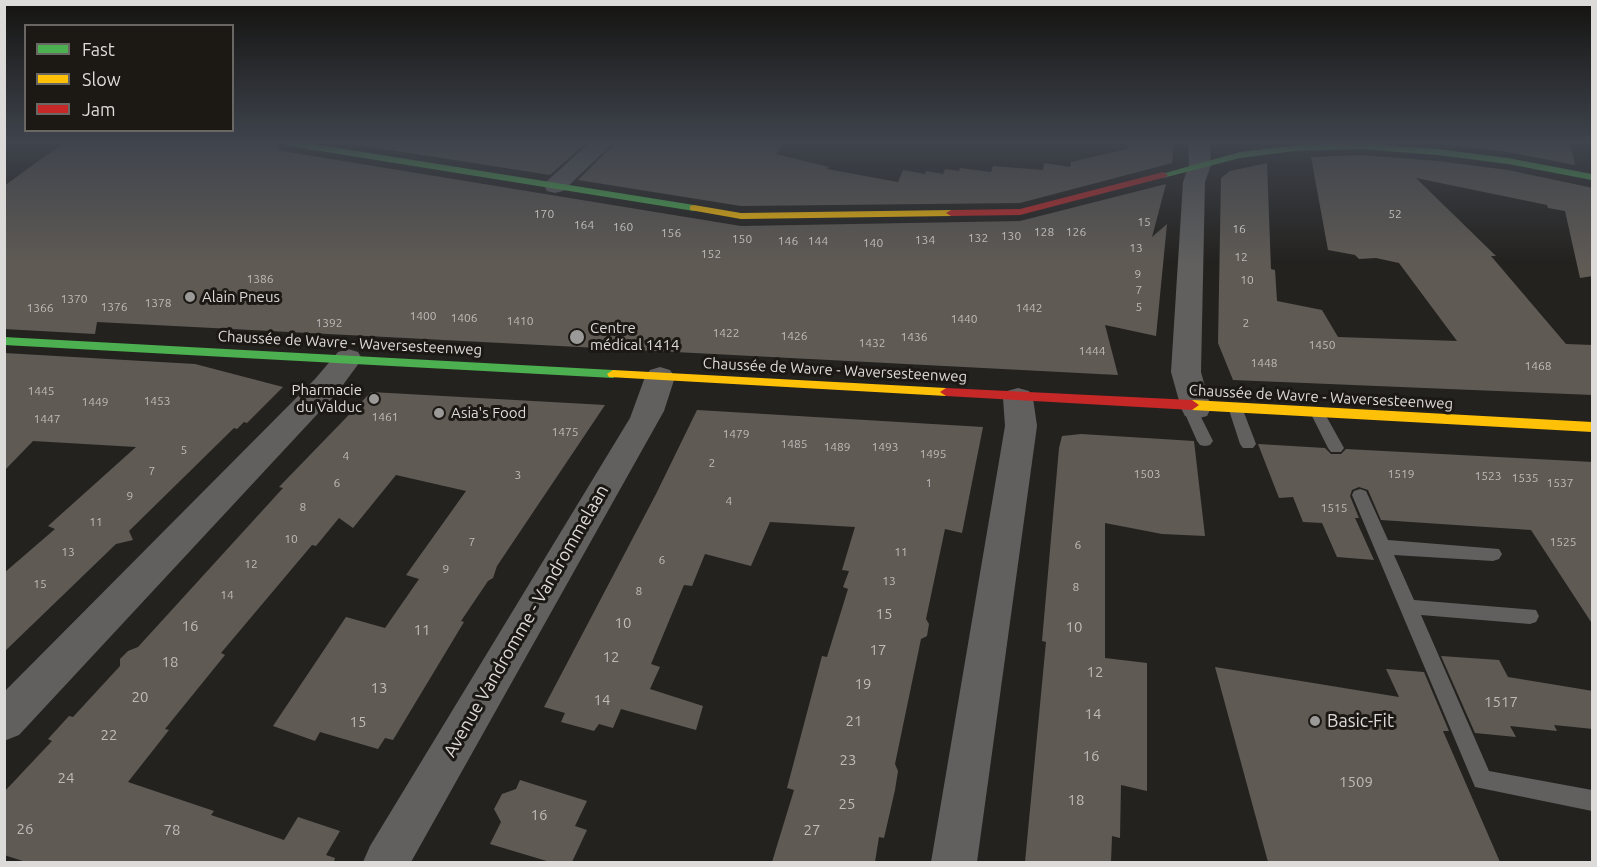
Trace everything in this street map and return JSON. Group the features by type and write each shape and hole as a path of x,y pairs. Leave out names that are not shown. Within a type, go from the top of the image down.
{"street":[{"path":"539,183 741,216 1020,212 1108,183"},
{"path":"1192,407 1186,372 1194,183"},
{"name":"Chaussée de Wavre - Waversesteenweg","path":"4,341 1593,428"},
{"path":"4,721 326,387 348,359"},
{"name":"Avenue Vandromme - Vandrommelaan","path":"386,862 644,422 660,377"},
{"path":"954,862 1021,426 1018,398"}],"lane":[{"path":"1192,407 1205,441"},
{"path":"1236,410 1248,444"},
{"path":"1318,414 1336,448"},
{"path":"1360,495 1410,607 1482,780 1593,801"},
{"path":"1383,547 1493,554"},
{"path":"1410,607 1530,616"}],"building":[{"path":"7,183 481,183 741,226 1020,221 1166,184 1152,237 1167,224 1156,336 1105,325 1118,375 97,322 95,334 4,329 4,186"},
{"path":"600,183 1094,183 1020,203 741,206"},
{"path":"1221,183 1268,183 1271,269 1275,270 1277,301 1322,310 1338,337 1457,341 1399,263 1376,258 1359,259 1355,255 1328,250 1316,183 1422,183 1496,256 1491,256 1566,344 1593,345 1593,395 1233,380 1218,343"},
{"path":"1442,183 1572,183 1593,188 1593,276 1580,278 1565,211 1548,208 1547,205"},
{"path":"4,353 195,364 283,387 247,423 244,422 237,429 234,428 129,531 133,540 116,544 4,652 4,573 55,529 48,526 136,447 33,441 4,471"},
{"path":"371,392 605,405 497,566 493,578 488,581 461,621 464,622 393,740 385,738 378,749 320,732 315,741 273,726 346,617 385,628 419,579 406,575 466,491 396,475 353,528 339,518 316,546 312,545 221,653 225,655 165,729 169,730 128,782 214,811 211,815 284,840 298,817 340,831 326,855 335,858 334,862 26,862 4,855 4,792 52,741 48,739 69,716 73,717 120,666 120,659 128,651 138,647 283,488 279,487"},
{"path":"697,410 983,427 962,533 945,529 926,619 929,624 927,636 921,639 895,764 898,771 895,790 884,838 879,837 875,862 772,862 794,790 787,788 822,656 827,657 848,589 843,587 849,571 842,570 855,527 770,522 751,566 705,554 692,586 684,585 651,664 660,667 650,689 703,706 696,730 621,709 613,728 599,724 594,731 561,722 565,713 544,707 656,494"},
{"path":"1081,434 1194,441 1205,536 1162,534 1105,523 1105,658 1147,663 1147,791 1121,785 1120,838 1112,836 1111,862 1025,862 1046,642 1042,641 1059,448 1062,436"},
{"path":"1258,444 1325,448 1331,454 1341,454 1346,449 1593,462 1593,625 1531,530 1381,520 1368,490 1359,487 1352,490 1350,496 1359,518 1355,518 1374,560 1337,557 1322,523 1303,522 1293,497 1279,498"},
{"path":"1441,656 1499,660 1508,677 1593,691 1593,729 1554,725 1557,731 1510,726 1516,737 1475,733"},
{"path":"1215,667 1399,697 1386,669 1424,672 1449,731 1443,731 1500,862 1268,862"},
{"path":"520,780 587,801 575,826 587,830 572,862 550,862 490,844 501,822 494,809 502,794 516,789"}],"traffic: fast":[{"path":"541,183 694,208"},
{"path":"4,341 613,374"}],"traffic: slow":[{"path":"694,208 741,216 951,213"},
{"path":"613,374 946,392"},
{"path":"1192,405 1592,427"}],"traffic: jam":[{"path":"951,213 1020,212 1130,183"},
{"path":"946,392 1192,405"}],"place":[{"name":"Alain Pneus","path":"190,297"},
{"name":"Centre médical 1414","path":"577,337"},
{"name":"Pharmacie du Valduc","path":"374,399"},
{"name":"Asia's Food","path":"439,413"},
{"name":"Basic-Fit","path":"1315,721"}]}
